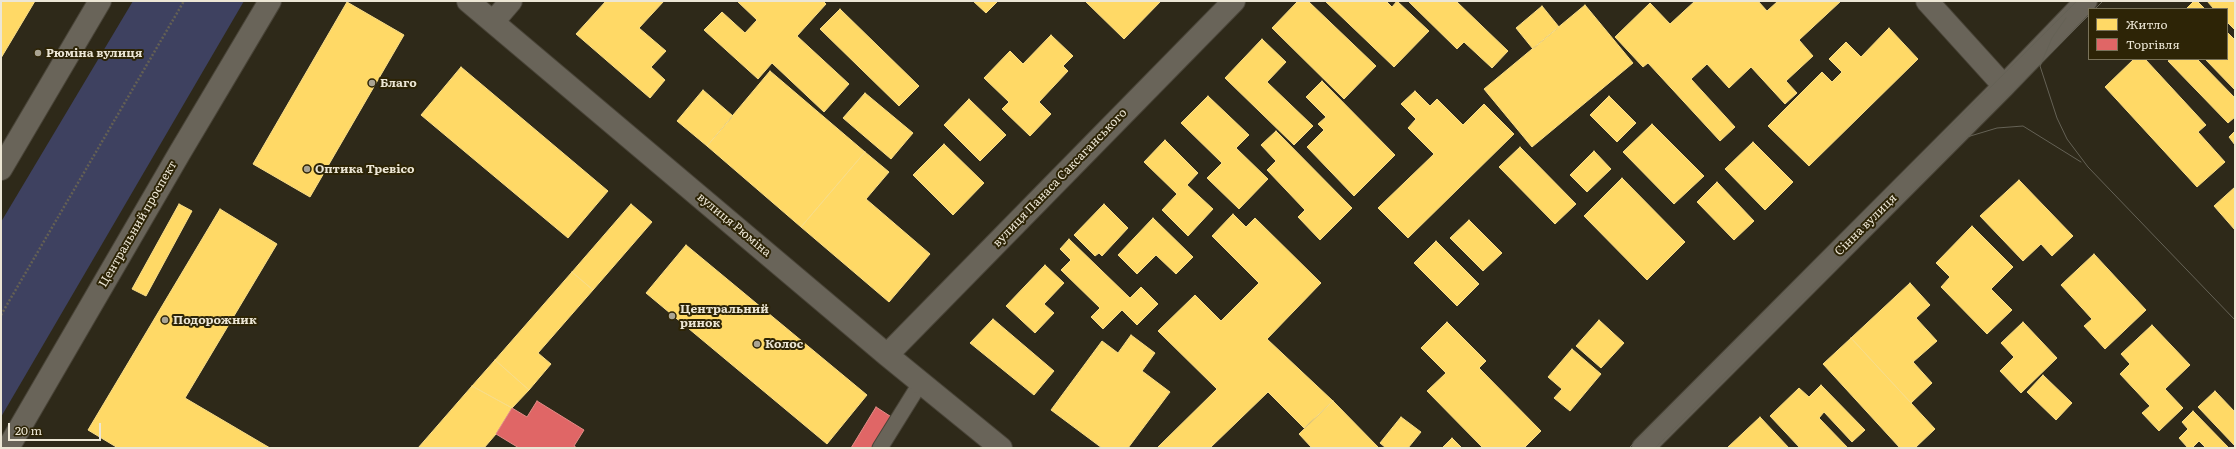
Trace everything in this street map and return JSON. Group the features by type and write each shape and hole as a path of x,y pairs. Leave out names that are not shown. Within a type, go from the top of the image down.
{"street":[{"path":"1,169 100,1"},
{"name":"Центральний проспект","path":"8,448 178,154 270,1"},
{"name":"вулиця Рюміна","path":"468,1 887,356 1001,448"},
{"path":"493,22 511,1"},
{"name":"вулиця Панаса Саксаганського","path":"887,356 1234,1"},
{"path":"1926,1 2004,86"},
{"name":"Сінна вулиця","path":"1643,448 2004,86 2086,1"}],"lane":[{"path":"880,448 921,382"}],"path":[{"path":"1,315 184,1"}],"shaded area":[{"path":"133,1 244,1 1,417 1,222"}],"building: Житло":[{"path":"1,1 35,1 1,58"},
{"path":"606,1 664,1 639,28 666,51 651,67 665,80 650,98 576,34"},
{"path":"737,1 823,1 826,4 797,36 849,84 824,112 772,63 758,79 704,30 722,12 745,33 757,20"},
{"path":"973,1 998,1 986,13"},
{"path":"1085,1 1161,1 1124,39"},
{"path":"1298,1 1308,1 1376,66 1344,99 1272,28"},
{"path":"1325,1 1386,1 1392,7 1397,1 1429,31 1394,67"},
{"path":"1408,1 1456,1 1508,51 1492,68 1464,42 1457,49"},
{"path":"1695,1 1758,1 1767,11 1778,1 1841,1 1799,40 1813,56 1786,81 1797,93 1785,104 1751,67 1729,88 1707,64 1691,79 1735,127 1720,141 1648,63 1643,67 1615,37 1650,3 1670,24"},
{"path":"2194,1 2197,1 2204,8 2187,8"},
{"path":"2207,1 2235,1 2235,30 2228,23 2228,8 2213,8"},
{"path":"347,2 404,35 310,197 253,164"},
{"path":"1585,5 1633,63 1532,147 1484,89"},
{"path":"1542,6 1559,27 1533,49 1516,28"},
{"path":"840,9 919,86 899,106 820,29"},
{"path":"1889,28 1918,59 1809,166 1768,126 1822,72 1832,82 1842,72 1829,59 1846,42 1861,57"},
{"path":"2228,33 2235,40 2235,90 2206,60 2228,60"},
{"path":"1051,35 1073,56 1063,66 1068,71 1039,102 1051,114 1030,136 1002,109 1009,102 984,78 1010,51 1023,64"},
{"path":"1262,39 1286,62 1267,82 1313,126 1294,145 1225,78"},
{"path":"2133,60 2146,60 2206,125 2198,132 2225,162 2197,187 2105,87"},
{"path":"2198,60 2235,98 2235,117 2228,123 2168,61"},
{"path":"461,67 608,191 568,238 421,115"},
{"path":"770,71 865,152 801,227 707,146"},
{"path":"1322,81 1395,155 1354,196 1307,147 1324,130 1318,124 1326,117 1306,97"},
{"path":"703,90 733,116 707,146 677,121"},
{"path":"1415,91 1430,106 1437,99 1463,125 1484,104 1514,134 1408,238 1378,208 1434,154 1408,128 1416,119 1401,104"},
{"path":"865,93 913,133 891,159 843,118"},
{"path":"1208,96 1249,135 1236,148 1268,179 1239,209 1207,178 1222,163 1181,123"},
{"path":"1609,96 1636,123 1617,142 1590,115"},
{"path":"969,99 1006,135 980,161 944,125"},
{"path":"1652,124 1704,176 1674,204 1623,152"},
{"path":"1276,131 1352,208 1320,240 1298,217 1305,210 1267,170 1276,161 1261,145"},
{"path":"2235,131 2235,145 2229,137"},
{"path":"1165,140 1198,173 1187,185 1213,209 1188,236 1162,210 1177,194 1144,162"},
{"path":"1753,142 1793,182 1765,210 1725,169"},
{"path":"944,144 984,183 953,215 913,175"},
{"path":"1520,147 1576,204 1555,224 1499,167"},
{"path":"1594,151 1611,169 1587,192 1570,175"},
{"path":"865,152 889,172 866,199 930,254 889,302 801,227"},
{"path":"1622,178 1685,242 1647,280 1584,216"},
{"path":"2019,180 2073,236 2052,256 2041,244 2023,261 1980,216"},
{"path":"1717,182 1754,221 1734,240 1697,202"},
{"path":"2235,187 2235,230 2214,206"},
{"path":"179,204 192,211 146,296 132,289"},
{"path":"631,204 652,222 593,290 572,272"},
{"path":"1104,204 1128,228 1102,256 1099,253 1095,256 1074,235"},
{"path":"220,209 277,244 185,398 270,448 118,448 88,430"},
{"path":"1233,214 1246,227 1255,218 1321,283 1267,339 1333,401 1304,428 1268,392 1210,448 1157,448 1217,389 1158,331 1195,295 1221,321 1259,283 1212,236"},
{"path":"1153,218 1193,257 1176,274 1156,255 1137,274 1118,255"},
{"path":"1469,220 1502,253 1483,271 1450,238"},
{"path":"1972,226 2013,267 1991,289 2012,310 1987,334 1941,287 1950,277 1936,263"},
{"path":"1069,239 1130,298 1141,287 1158,304 1137,325 1122,310 1103,329 1091,317 1100,308 1061,270 1071,260 1060,249"},
{"path":"1436,241 1479,284 1457,306 1414,263"},
{"name":"Колос","path":"686,245 867,395 827,444 646,293"},
{"path":"2094,254 2146,310 2105,349 2084,326 2092,319 2061,285"},
{"path":"1045,265 1064,283 1044,304 1054,313 1035,333 1006,306"},
{"path":"572,272 593,290 538,353 551,364 529,390 495,360"},
{"path":"1910,283 1930,305 1916,318 1937,341 1913,362 1932,383 1911,403 1851,338"},
{"path":"993,319 1054,371 1034,395 970,343"},
{"path":"1599,320 1624,343 1601,368 1576,346"},
{"path":"1447,322 1486,361 1479,368 1541,431 1524,448 1483,448 1427,391 1446,373 1421,348"},
{"path":"2023,322 2057,358 2021,393 2000,371 2014,357 2001,343"},
{"path":"2152,325 2190,365 2165,389 2183,408 2159,431 2142,413 2150,406 2120,374 2130,364 2121,354"},
{"path":"1131,335 1155,353 1142,371 1170,392 1128,448 1102,448 1051,410 1102,341 1118,353"},
{"path":"1851,338 1935,429 1915,448 1900,448 1823,364"},
{"path":"1572,349 1601,374 1570,411 1554,398 1562,389 1548,377"},
{"path":"495,360 529,390 512,408 472,386"},
{"path":"2043,375 2072,403 2056,420 2027,392"},
{"path":"1821,385 1865,430 1852,442 1824,412 1819,418 1848,448 1800,448 1770,416 1799,388 1809,397"},
{"path":"472,386 512,408 496,434 484,448 418,448"},
{"path":"2215,391 2235,412 2235,446 2198,407"},
{"path":"1333,401 1379,448 1312,448 1299,434"},
{"path":"2193,411 2228,447 2227,448 2206,448 2199,441 2192,448 2188,448 2179,438 2188,429 2182,422"},
{"path":"1401,417 1421,432 1408,448 1386,448 1380,443"},
{"path":"1760,417 1789,448 1727,448"},
{"path":"1452,438 1462,448 1442,448"}],"building: Торгівля":[{"path":"537,401 584,430 574,446 577,448 519,448 496,434 512,408 527,417"},
{"path":"876,407 893,418 875,448 851,448"}],"tram line":[{"path":"1629,448 2077,1"},
{"path":"2096,8 2103,1"},
{"path":"1655,448 2088,16"},
{"path":"2066,18 2052,38 2040,66 2057,118 2067,139 2088,167 2235,320"},
{"path":"1967,137 1997,128 2023,126 2081,162"}],"place":[{"name":"Рюміна вулиця","path":"38,53"},
{"name":"Благо","path":"372,83"},
{"name":"Оптика Тревісо","path":"307,169"},
{"name":"Центральний ринок","path":"672,316"},
{"name":"Подорожник","path":"165,320"},
{"name":"Колос","path":"757,344"}]}
